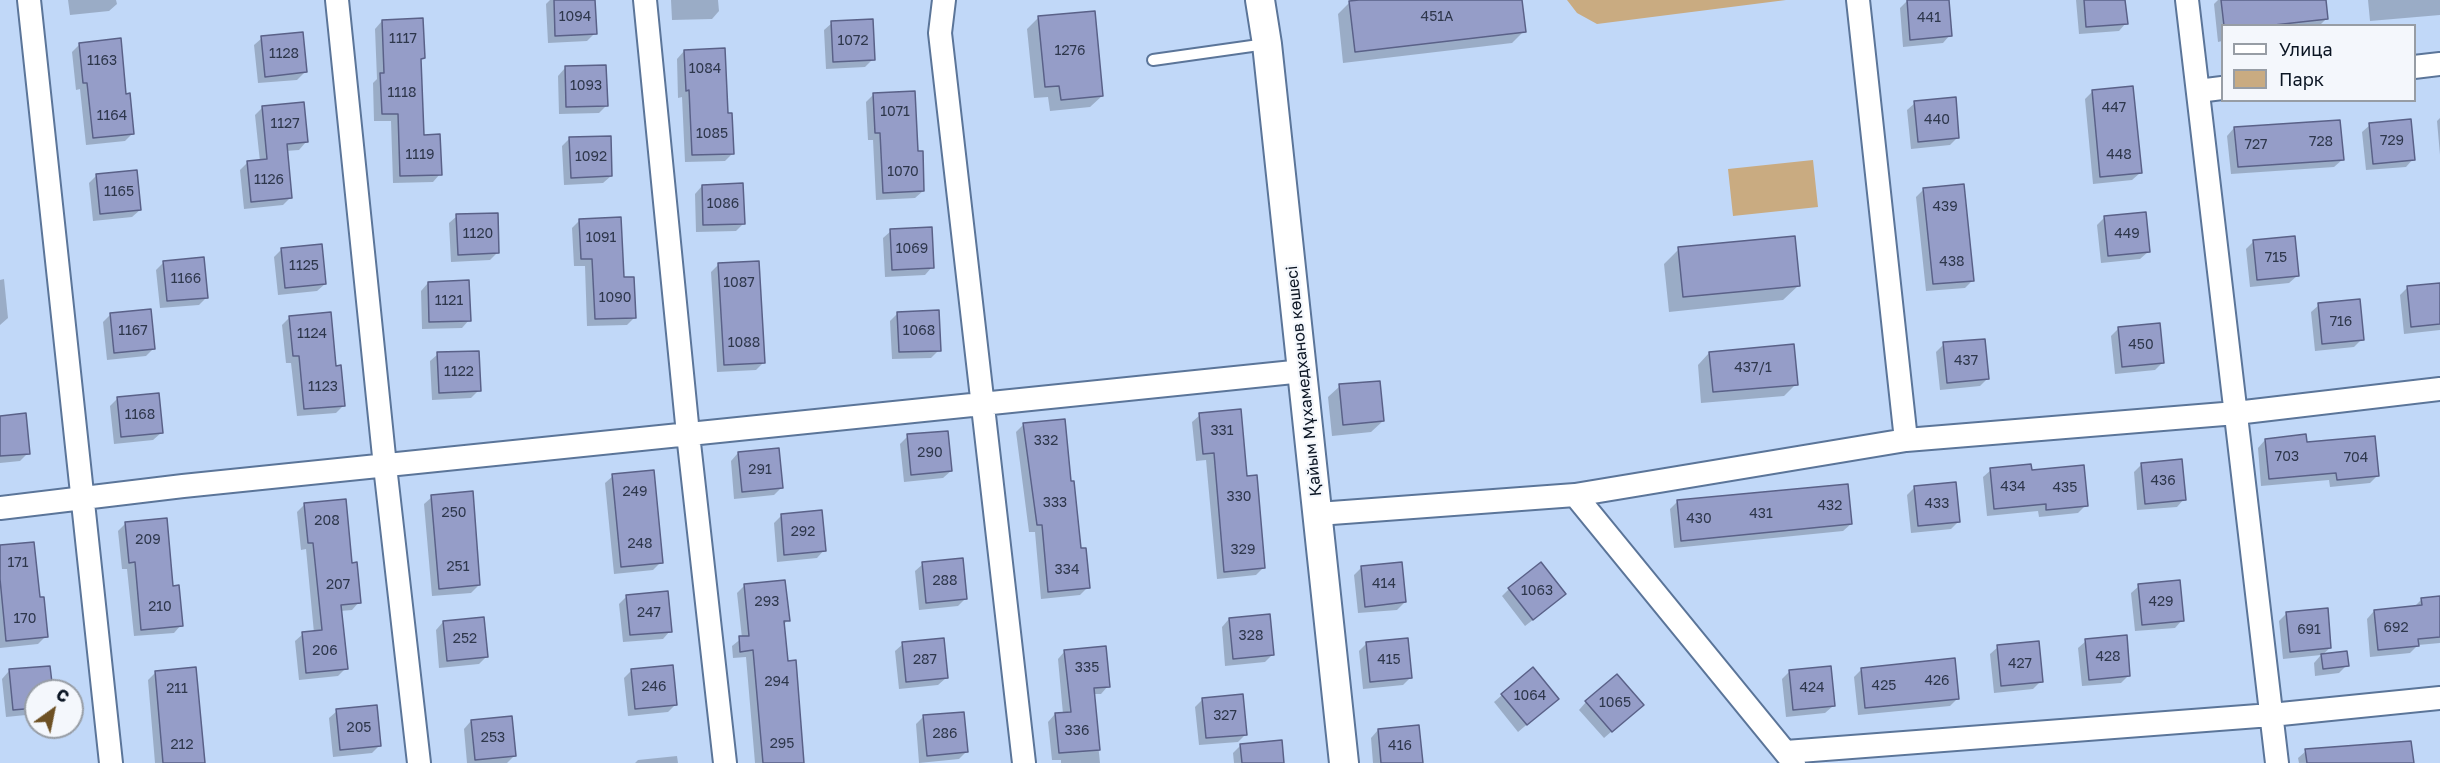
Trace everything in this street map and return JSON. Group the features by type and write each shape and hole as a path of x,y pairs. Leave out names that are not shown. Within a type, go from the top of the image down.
{"street":[{"path":"29,0 111,763"},
{"path":"337,0 418,763"},
{"path":"645,0 688,434 725,763"},
{"path":"944,0 940,33 1024,763"},
{"name":"Қайым Мұхамедханов көшесі","path":"1260,0 1268,44 1344,763"},
{"path":"1858,0 1906,440"},
{"path":"2187,0 2277,763"},
{"path":"2416,67 2440,64"},
{"path":"2198,91 2221,88"},
{"path":"0,508 1303,371"},
{"path":"1318,514 1575,495 1906,440 2236,413 2440,389"},
{"path":"1575,495 1790,758 2440,698"}],"lane":[{"path":"1154,60 1268,44"}],"green space":[{"path":"1567,0 1786,0 1597,24 1577,13"},
{"path":"1813,160 1818,207 1733,216 1728,169"}],"building":[{"path":"554,0 595,0 597,34 555,36"},
{"path":"1522,0 1526,32 1355,52 1349,1"},
{"path":"1907,0 1949,0 1952,36 1910,40"},
{"path":"2084,0 2125,0 2128,24 2086,27"},
{"path":"2221,0 2326,0 2328,19 2283,24 2224,24"},
{"path":"1095,11 1103,96 1061,100 1059,86 1045,87 1038,16"},
{"path":"423,18 425,58 421,59 424,135 440,134 442,175 400,176 398,114 382,114 380,73 384,73 382,20"},
{"path":"873,19 875,60 833,62 831,21"},
{"path":"303,32 307,72 265,77 261,36"},
{"path":"121,38 126,94 130,93 134,134 93,138 87,83 83,83 79,43"},
{"path":"725,48 728,113 732,113 734,154 692,155 689,90 686,91 684,50"},
{"path":"606,65 608,106 566,107 565,66"},
{"path":"2133,86 2142,173 2100,177 2092,90"},
{"path":"915,91 918,151 923,151 924,191 883,193 880,133 875,133 873,93"},
{"path":"1956,97 1959,138 1918,142 1914,101"},
{"path":"304,102 308,142 287,144 292,198 251,202 247,161 267,159 262,106"},
{"path":"2411,119 2415,160 2373,164 2369,123"},
{"path":"2340,120 2344,160 2238,167 2234,127"},
{"path":"611,136 612,176 571,178 569,137"},
{"path":"137,170 141,210 100,214 96,174"},
{"path":"743,183 745,224 703,225 702,185"},
{"path":"1964,184 1974,281 1933,284 1923,188"},
{"path":"2146,212 2150,252 2108,256 2104,216"},
{"path":"498,213 499,253 458,255 456,214"},
{"path":"621,217 624,277 634,277 636,318 595,319 592,259 581,259 579,219"},
{"path":"932,227 934,268 892,270 890,229"},
{"path":"1795,236 1800,286 1683,297 1678,247"},
{"path":"2295,236 2299,276 2257,280 2253,240"},
{"path":"322,244 326,284 285,288 281,248"},
{"path":"204,257 208,298 167,301 163,261"},
{"path":"759,261 765,363 724,365 718,263"},
{"path":"469,280 471,321 429,322 428,282"},
{"path":"2440,283 2440,324 2411,327 2407,286"},
{"path":"2360,299 2364,340 2322,344 2318,303"},
{"path":"151,309 155,349 114,353 110,313"},
{"path":"939,310 941,351 899,352 897,312"},
{"path":"331,312 336,366 341,365 345,406 304,409 299,356 293,356 289,316"},
{"path":"2160,323 2164,363 2122,367 2118,327"},
{"path":"1985,339 1989,379 1947,383 1943,342"},
{"path":"1794,344 1798,385 1713,392 1709,352"},
{"path":"479,351 481,391 439,393 437,352"},
{"path":"1380,381 1384,421 1343,425 1339,384"},
{"path":"159,393 163,433 121,437 117,397"},
{"path":"1241,409 1247,476 1257,475 1265,568 1224,572 1214,453 1203,454 1199,413"},
{"path":"26,413 30,454 0,456 0,416"},
{"path":"1065,419 1071,481 1074,481 1081,548 1086,548 1090,588 1048,592 1042,525 1037,525 1023,423"},
{"path":"948,431 952,471 911,475 907,434"},
{"path":"2306,434 2307,442 2375,436 2379,476 2337,480 2336,473 2269,479 2265,439"},
{"path":"779,448 783,488 742,492 738,452"},
{"path":"2182,459 2186,500 2145,504 2141,463"},
{"path":"2031,464 2032,470 2084,465 2088,506 2046,510 2046,504 1994,509 1990,468"},
{"path":"654,470 663,563 621,567 612,474"},
{"path":"1956,482 1960,522 1918,526 1914,486"},
{"path":"1848,484 1852,524 1681,541 1677,500"},
{"path":"473,491 480,585 439,589 431,495"},
{"path":"346,499 352,563 357,562 361,603 341,605 348,669 306,673 302,632 322,630 313,543 308,543 304,503"},
{"path":"822,510 826,551 784,555 781,514"},
{"path":"167,518 173,586 179,585 183,626 141,630 135,562 129,563 125,522"},
{"path":"34,542 40,597 44,597 48,637 6,641 0,579 0,545"},
{"path":"963,558 967,599 926,603 922,562"},
{"path":"1402,562 1406,602 1365,607 1361,566"},
{"path":"1541,562 1566,594 1533,620 1508,588"},
{"path":"785,580 790,621 784,621 788,661 796,660 804,763 763,763 753,650 740,652 739,636 749,636 744,584"},
{"path":"2180,580 2184,621 2142,625 2138,584"},
{"path":"668,591 672,632 630,635 626,595"},
{"path":"2440,596 2440,637 2418,639 2419,646 2378,650 2374,610 2422,605 2421,598"},
{"path":"2328,608 2331,648 2290,652 2286,612"},
{"path":"1270,614 1274,655 1233,659 1229,618"},
{"path":"484,617 488,657 447,661 443,621"},
{"path":"2127,635 2130,676 2089,680 2085,639"},
{"path":"944,638 948,678 906,682 902,642"},
{"path":"1408,638 1412,678 1370,682 1366,642"},
{"path":"2039,641 2043,682 2001,686 1997,645"},
{"path":"1106,646 1110,687 1094,688 1100,750 1059,753 1055,713 1071,712 1064,650"},
{"path":"2347,651 2349,666 2323,669 2321,654"},
{"path":"1955,658 1959,699 1865,708 1861,668"},
{"path":"673,665 677,705 635,709 631,669"},
{"path":"50,666 52,679 24,679 24,709 13,710 9,669"},
{"path":"1831,666 1835,706 1793,710 1789,670"},
{"path":"196,667 205,763 163,763 155,671"},
{"path":"1533,667 1559,699 1527,725 1501,694"},
{"path":"1617,674 1644,705 1612,732 1585,701"},
{"path":"1243,694 1247,735 1206,738 1202,698"},
{"path":"377,705 381,746 340,750 336,709"},
{"path":"964,712 968,752 927,756 923,715"},
{"path":"512,716 516,756 475,760 471,720"},
{"path":"1419,725 1423,763 1381,763 1378,729"},
{"path":"1282,740 1284,763 1242,763 1240,744"},
{"path":"2411,741 2414,763 2307,763 2305,749"}]}
